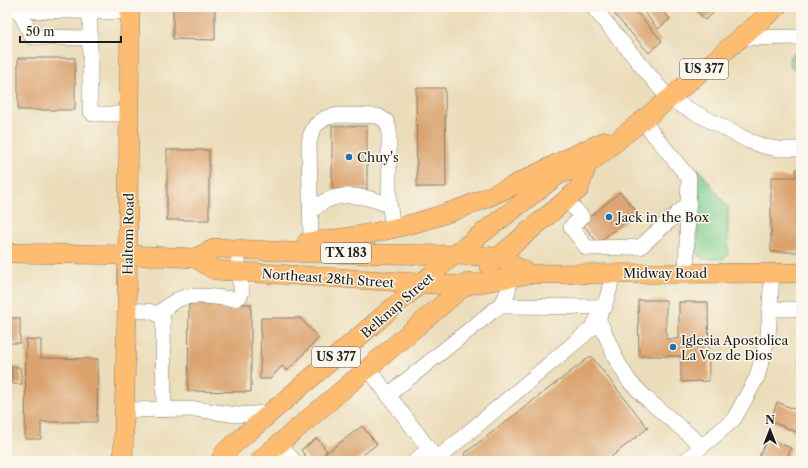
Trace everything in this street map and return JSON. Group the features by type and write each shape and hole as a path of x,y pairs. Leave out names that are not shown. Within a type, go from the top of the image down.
{"main road":[{"name":"Belknap Street","path":"220,461 226,451 454,255 558,175 587,165 669,99 777,7"},
{"name":"Haltom Road","path":"123,461 128,254 130,9"},
{"path":"238,249 350,237 393,229 427,220 478,202 636,125"},
{"name":"US 377","path":"259,461 464,286 506,266 579,189 587,165"},
{"name":"Northeast 28th Street","path":"195,258 216,248 336,253 454,255 506,266"},
{"name":"Northeast 28th Street","path":"7,253 128,254 195,258 215,270 334,279 464,286"},
{"path":"334,279 336,253"},
{"name":"Midway Road","path":"506,266 529,274 801,273"},
{"path":"357,280 376,285 385,292 388,298 386,315"}],"street":[{"path":"593,7 669,99 749,141 763,146 777,148 801,148"},
{"path":"13,10 90,11 130,9"},
{"path":"13,10 33,37 90,38"},
{"path":"90,11 90,110 93,114 129,114"},
{"path":"741,38 801,37"},
{"path":"311,242 310,134 325,118 338,115 378,116 386,121 389,128 389,205 393,229"},
{"path":"636,125 689,178 686,273"},
{"path":"310,212 325,201 340,197 357,196 374,199 389,205"},
{"path":"567,200 582,217 571,227 587,248 640,247 689,203"},
{"path":"159,314 179,299 193,297 235,299 240,296 242,292 238,272 238,249"},
{"path":"388,396 506,299 509,293 506,266"},
{"path":"685,461 734,419 757,377 768,336 772,273"},
{"path":"415,461 435,456 592,328 601,313 610,289 612,274"},
{"path":"499,306 601,313"},
{"path":"770,309 801,309"},
{"path":"127,311 152,311 159,314 163,319 164,410"},
{"path":"601,313 617,361 629,381 647,399 702,446"},
{"path":"368,368 435,456"},
{"path":"125,410 196,409 237,415 271,413"},
{"path":"279,444 294,461"}],"green space":[{"path":"800,50 801,68 791,68 789,57"},
{"path":"698,168 728,207 728,255 724,259 703,259 697,255"}],"building":[{"path":"173,7 215,7 215,40 173,39"},
{"path":"623,7 632,7 662,41 649,53 615,15"},
{"path":"640,7 659,7 670,19 658,29"},
{"path":"693,7 717,7 718,9 705,20"},
{"path":"18,58 75,58 75,110 18,110"},
{"path":"416,88 445,88 446,187 417,187"},
{"name":"Chuy's","path":"332,126 367,126 367,189 332,189"},
{"path":"167,150 209,150 209,220 167,220"},
{"path":"7,165 10,165 11,209 7,209"},
{"path":"796,169 801,169 801,252 771,252 771,177 796,177"},
{"name":"Jack in the Box","path":"620,192 637,212 598,243 582,223"},
{"name":"Iglesia Apostolica La Voz de Dios","path":"638,300 666,300 666,339 679,339 679,302 708,302 709,381 681,382 681,356 639,356"},
{"path":"189,304 251,304 251,392 188,391"},
{"path":"7,318 20,318 20,343 7,343"},
{"path":"261,318 300,318 319,338 287,371 282,366 270,379 260,379"},
{"path":"26,339 41,340 41,358 98,359 97,422 41,422 41,439 25,439"},
{"path":"799,346 801,346 801,368 799,368"},
{"path":"591,356 648,428 606,461 470,461 464,454"},
{"path":"11,367 20,367 22,384 13,384"},
{"path":"777,402 799,411 801,407 801,434 770,421"},
{"path":"362,426 377,444 355,461 309,461 301,450 317,438 327,451 324,453 325,454"},
{"path":"768,438 791,448 786,461 757,461"}],"place":[{"name":"Chuy's","path":"349,157"},
{"name":"Jack in the Box","path":"609,217"},
{"name":"Iglesia Apostolica La Voz de Dios","path":"673,347"}]}
